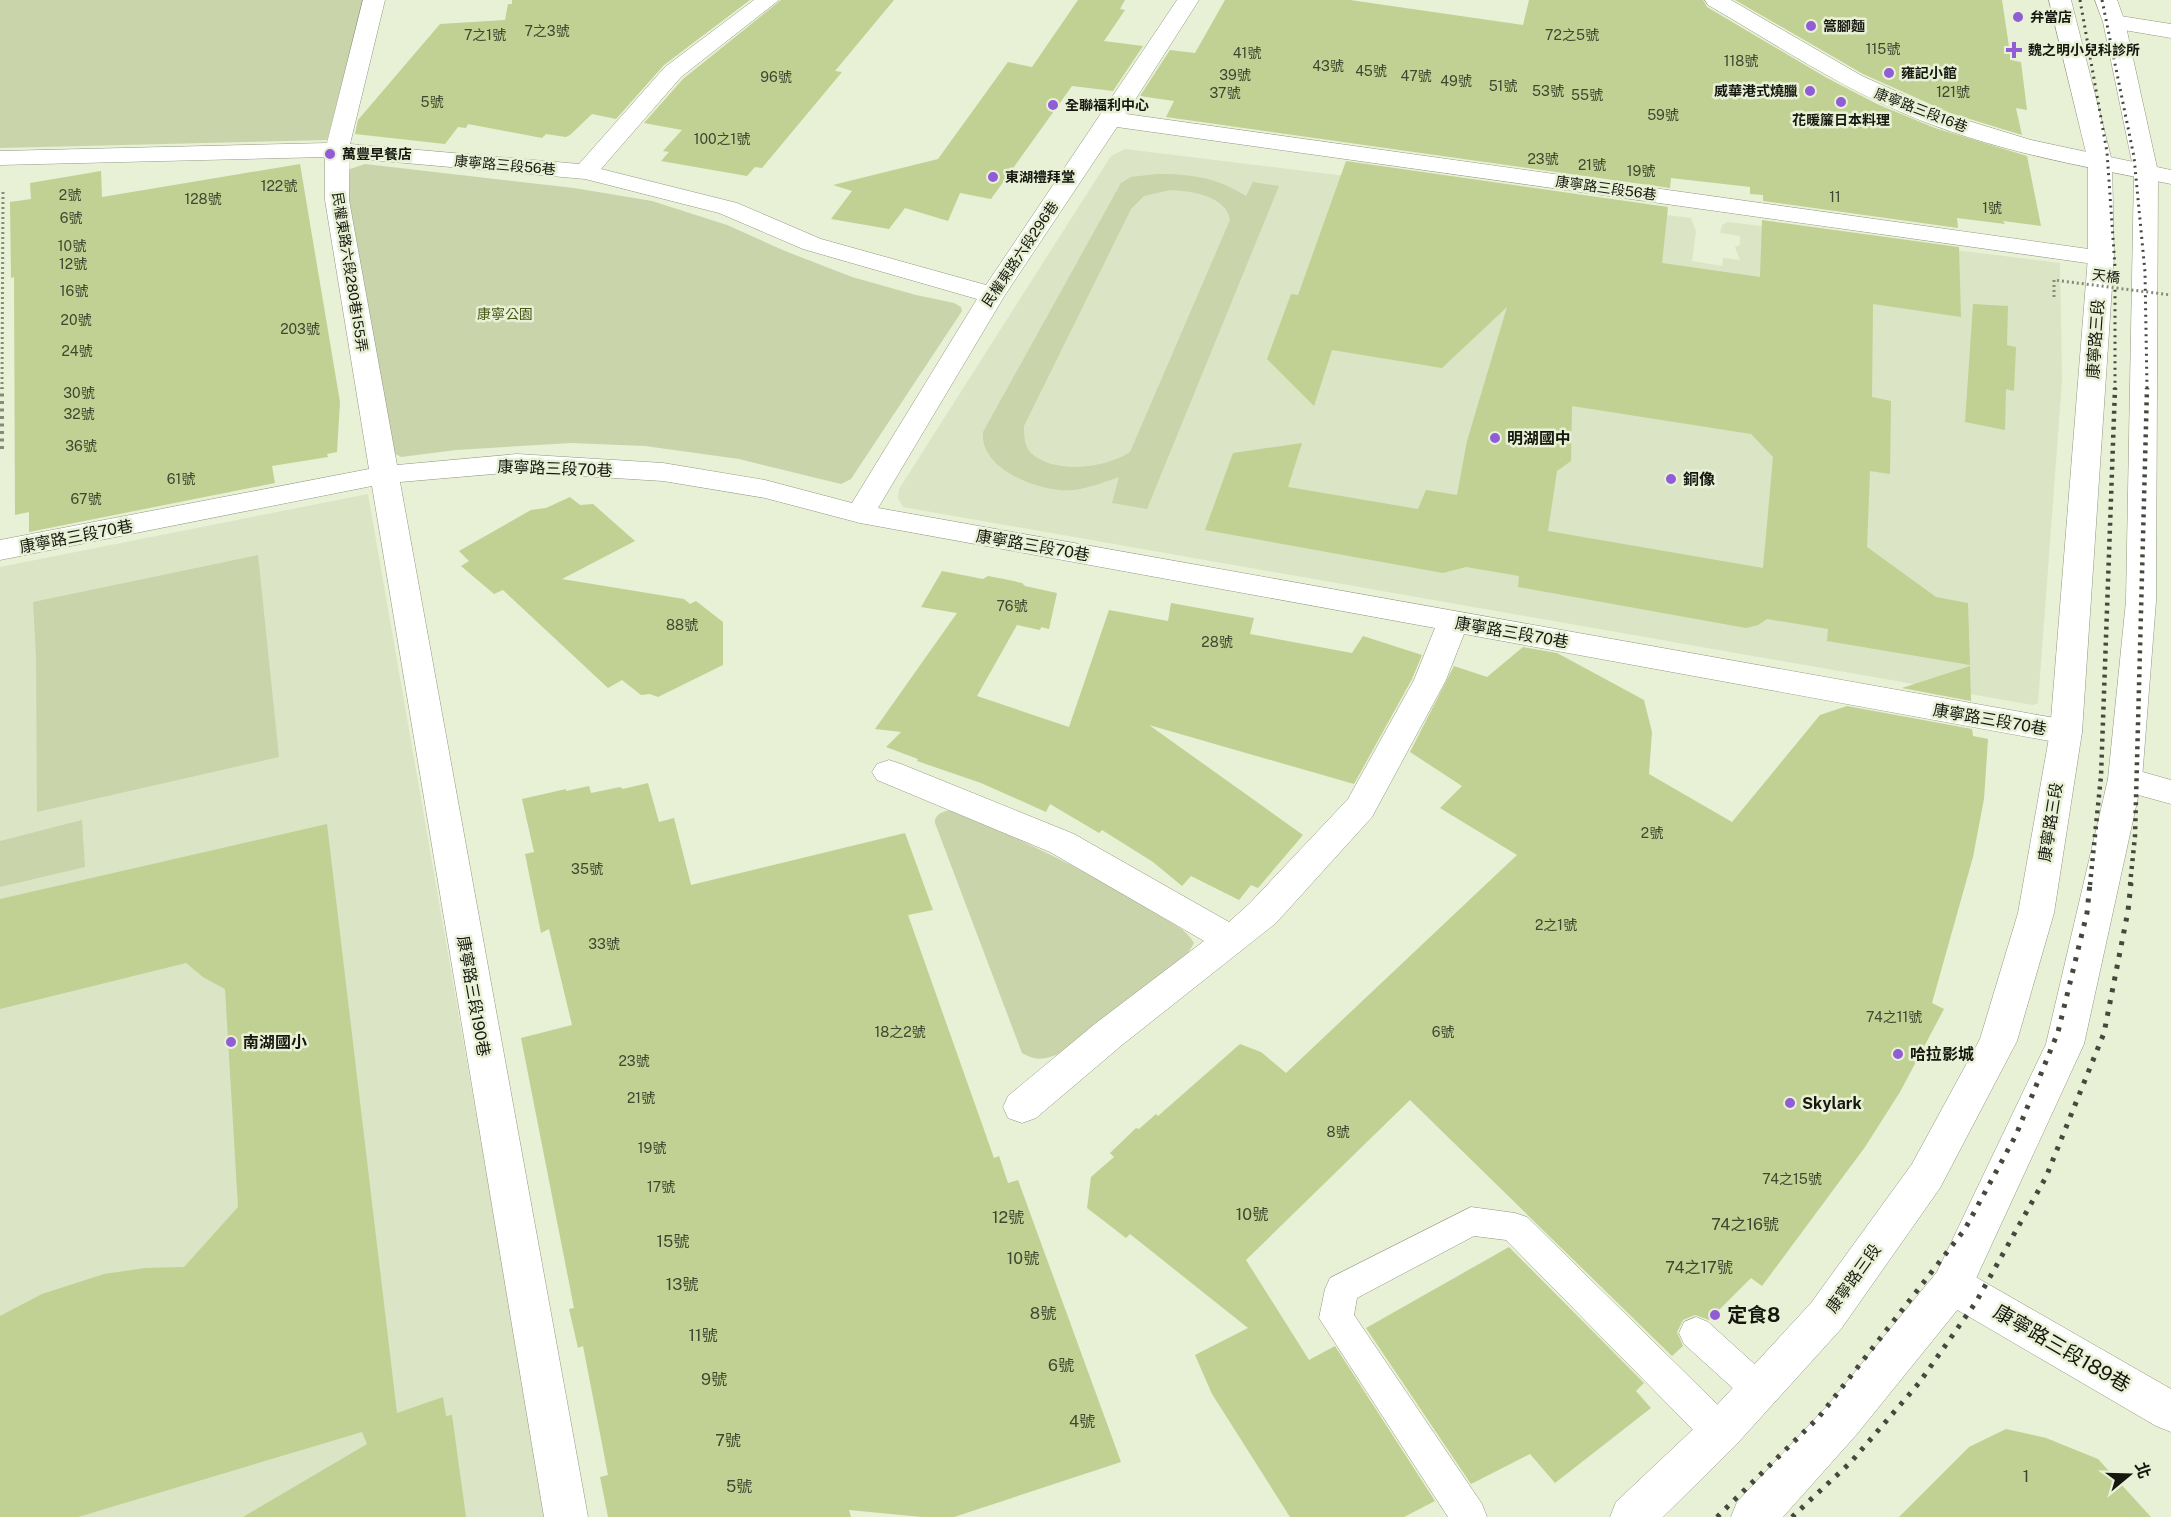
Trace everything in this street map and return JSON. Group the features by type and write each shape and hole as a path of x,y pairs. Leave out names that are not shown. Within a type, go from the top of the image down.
{"street":[{"name":"民權東路六段280巷155弄","path":"374,0 338,150 337,200 383,475"},
{"path":"585,172 673,72 768,0"},
{"name":"民權東路六段296巷","path":"860,514 992,295 1188,0"},
{"name":"康寧路三段16巷","path":"1716,0 1872,91 1940,120 2020,144 2158,174"},
{"name":"康寧路三段","path":"1632,1517 1720,1432 1826,1316 1926,1176 1998,1041 2036,913 2066,732 2101,257 2100,161 2060,0"},
{"path":"2110,11 2171,31"},
{"path":"1753,1517 1842,1420 1952,1285 2065,1044 2125,778 2142,601 2158,174 2110,11"},
{"name":"康寧路三段56巷","path":"1111,119 2101,257"},
{"name":"康寧路三段56巷","path":"1,158 338,150 585,172 728,208 812,244 992,295"},
{"name":"康寧路三段70巷","path":"0,550 383,475 517,463 663,472 765,489 860,514 2066,732"},
{"name":"康寧路三段190巷","path":"383,475 566,1517"},
{"path":"1022,1107 1109,1034 1231,940 1263,912 1360,808 1430,680 1453,622"},
{"path":"889,772 1062,843 1231,940"},
{"path":"2125,778 2171,792"},
{"name":"康寧路三段189巷","path":"1952,1285 2171,1412"}],"lane":[{"path":"1469,1517 1336,1318 1342,1289 1471,1221 1515,1227 1720,1432"},
{"path":"1696,1333 1759,1390"}],"path":[{"path":"1,158 2,449"},
{"name":"天橋","path":"2054,297 2054,280 2171,295"}],"shaded area":[{"name":"明湖國中","path":"1125,149 1691,218 1696,231 1692,261 1722,266 1723,258 1740,260 1735,247 1740,245 1740,236 1720,233 1722,225 1728,222 2060,263 2062,381 2038,703 2033,705 903,507 898,498 899,489 1111,156"},
{"name":"南湖國小","path":"368,494 546,1517 0,1517 0,567"}],"green space":[{"path":"0,0 363,0 328,140 0,148"},
{"name":"康寧公園","path":"365,164 574,188 652,201 727,225 852,277 954,303 961,307 962,311 851,479 841,484 739,459 645,446 571,443 456,450 401,457 394,453 346,182 347,170"},
{"path":"1181,174 1214,181 1246,196 1253,182 1279,186 1147,509 1112,503 1119,477 1086,488 1061,490 1046,488 1015,476 991,458 984,446 983,432 1121,183 1131,177","holes":["1170,190 1197,193 1215,200 1222,205 1230,220 1130,452 1108,462 1080,467 1066,467 1041,460 1027,447 1024,426 1131,209 1144,196"]},
{"path":"258,555 279,757 37,812 36,657 33,602"},
{"path":"951,810 1035,847 1110,886 1178,927 1194,943 1188,953 1061,1053 1042,1059 1027,1056 1022,1053 935,823 938,815"},
{"path":"82,820 85,867 0,887 0,841"}],"building":[{"path":"512,0 750,0 664,65 616,119 592,114 566,137 546,134 542,138 468,124 466,128 458,127 445,144 355,134 358,120 440,24 505,20 508,4 512,4"},
{"path":"781,0 894,0 835,71 842,72 762,168 755,167 747,176 661,161 669,152 663,151 682,130 644,123 683,79"},
{"path":"1078,0 1125,0 1120,9 1125,10 1104,41 1143,46 1113,91 1072,86 991,199 960,193 948,221 905,208 889,229 831,219 852,191 833,185 938,159 1008,62 1032,67"},
{"path":"1225,0 1350,0 1523,25 1529,0 1703,0 1707,7 1827,78 1877,104 1935,128 2027,156 2041,226 1957,218 1958,228 1763,201 1763,195 1750,194 1750,187 1671,178 1670,188 1166,117 1174,101 1140,96 1170,50 1195,53"},
{"path":"1735,0 2002,0 2011,60 2021,62 2027,110 2016,108 2022,135 1950,113 1863,74"},
{"path":"1346,161 1668,207 1662,263 1760,277 1762,220 1959,247 1961,317 1873,304 1872,397 1891,401 1890,474 1870,471 1867,547 1936,597 1968,603 1970,665 1827,641 1828,629 1767,619 1758,625 1746,628 1518,587 1519,576 1466,567 1443,573 1205,530 1233,453 1302,443 1288,487 1418,509 1426,490 1457,495 1467,441 1507,307 1442,368 1332,350 1314,406 1267,359 1291,294 1298,295","holes":["1572,406 1751,434 1773,457 1763,568 1548,531 1557,471 1571,461"]},
{"path":"300,164 340,402 337,452 327,454 328,457 272,466 275,483 29,532 29,512 15,515 14,277 11,278 10,202 31,199 30,183 101,171 102,197"},
{"path":"1973,304 2008,306 2007,345 2016,347 2014,391 2006,389 2005,430 1965,422"},
{"path":"570,497 580,505 593,504 635,541 562,579 684,599 690,604 696,601 723,622 723,665 658,697 650,694 641,695 622,680 608,688 503,590 494,594 461,566 469,561 459,551 531,510 546,508"},
{"path":"942,571 983,579 988,576 1004,579 1057,593 1049,629 1041,627 1040,630 1017,625 977,696 1069,727 1109,610 1168,621 1171,603 1254,618 1250,634 1352,653 1363,636 1422,655 1412,679 1354,784 1149,725 1303,835 1258,888 1251,885 1239,900 1191,876 1182,886 1153,862 1102,830 1099,833 1050,804 1046,812 981,783 917,761 918,759 886,747 901,732 875,729 957,613 921,607"},
{"path":"1523,647 1557,653 1644,700 1652,732 1649,774 1732,822 1820,715 1847,706 1972,729 1973,736 1988,739 1984,799 1973,857 1932,1003 1944,1009 1900,1092 1865,1147 1762,1286 1751,1278 1709,1320 1695,1315 1683,1320 1677,1332 1683,1346 1672,1356 1410,1100 1246,1260 1309,1360 1335,1346 1435,1501 1404,1517 1290,1517 1212,1394 1195,1355 1248,1328 1130,1234 1126,1238 1087,1208 1091,1177 1114,1157 1110,1153 1136,1128 1139,1129 1156,1114 1158,1116 1240,1044 1261,1052 1286,1073 1517,855 1440,808 1462,786 1410,752 1454,666 1487,677"},
{"path":"1970,666 1971,701 1902,688"},
{"path":"648,783 659,822 674,818 691,885 905,833 933,910 908,915 994,1158 999,1156 1008,1183 1018,1180 1121,1462 954,1517 922,1517 849,1510 851,1517 608,1517 600,1477 608,1475 583,1346 578,1348 569,1309 574,1308 521,1038 572,1025 549,929 541,933 525,854 534,852 522,799 589,786 591,793"},
{"path":"327,824 397,1413 443,1397 446,1416 452,1415 466,1517 243,1517 367,1444 362,1432 78,1517 0,1517 0,1316 42,1294 104,1274 145,1268 184,1267 238,1207 225,989 203,977 186,963 0,1009 0,899"},
{"path":"1509,1247 1644,1383 1636,1391 1651,1408 1555,1483 1530,1454 1471,1484 1366,1328"},
{"path":"2006,1429 2046,1438 2098,1459 2151,1517 1899,1517 1969,1447"}],"railway":[{"path":"2080,0 2107,152 2115,267 2115,388"},
{"path":"2102,0 2134,157 2145,272 2147,388"},
{"path":"2090,885 2101,776 2115,388"},
{"path":"2130,885 2135,836 2147,388"},
{"path":"1717,1517 1819,1417 1965,1229 2016,1135 2058,1032 2087,913 2090,883"},
{"path":"1792,1517 1851,1462 1919,1383 1976,1302 2046,1177 2104,1033 2128,911 2131,883"}],"place":[{"name":"弁當店","path":"2018,17"},
{"name":"篙腳麵","path":"1811,26"},
{"name":"魏之明小兒科診所","path":"2014,50"},
{"name":"雍記小館","path":"1889,73"},
{"name":"威華港式燒臘","path":"1810,91"},
{"name":"花暖簾日本料理","path":"1841,102"},
{"name":"全聯福利中心","path":"1053,105"},
{"name":"萬豐早餐店","path":"330,154"},
{"name":"東湖禮拜堂","path":"993,177"},
{"name":"明湖國中","path":"1495,438"},
{"name":"銅像","path":"1671,479"},
{"name":"南湖國小","path":"231,1042"},
{"name":"哈拉影城","path":"1898,1054"},
{"name":"Skylark","path":"1790,1103"},
{"name":"定食8","path":"1715,1315"}]}
